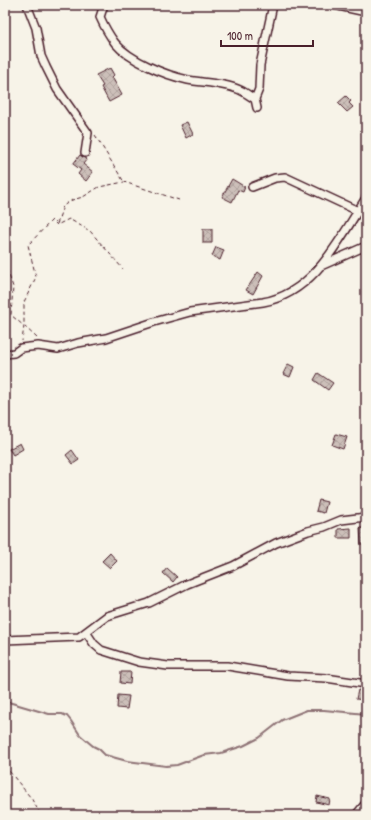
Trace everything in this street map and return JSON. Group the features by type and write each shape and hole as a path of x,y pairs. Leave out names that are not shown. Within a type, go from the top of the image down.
{"street":[{"path":"27,5 36,28 41,56 57,89 88,133 85,153"},
{"path":"104,5 100,17 106,30 116,44 134,59 168,74 242,90 255,99"},
{"path":"257,108 255,99 259,89 260,65 273,5"},
{"path":"334,5 366,12"},
{"path":"252,186 275,178 285,177 358,211"},
{"path":"5,354 14,353 22,348 38,346 58,349 78,343 106,338 190,312 275,300 297,289 320,266 366,198"},
{"path":"320,266 366,246"},
{"path":"5,640 77,638 82,636 107,616 149,604 186,584 233,566 276,543 341,520 366,517"},
{"path":"86,632 94,644 101,650 139,662 168,666 228,666 288,676 326,678 366,684"},
{"path":"356,815 366,803"}],"path":[{"path":"85,130 91,131 98,139 124,182"},
{"path":"57,226 63,206 72,200 83,197 98,187 124,182 179,200"},
{"path":"57,226 69,219 90,231 123,269"},
{"path":"22,348 24,302 36,277 28,245 52,220 57,226"},
{"path":"5,263 13,286 11,315 46,347"},
{"path":"5,766 31,798 41,815"}],"building":[{"path":"110,68 114,75 112,77 122,95 109,102 101,87 103,86 96,75"},
{"path":"346,96 351,101 349,103 353,107 347,112 338,103"},
{"path":"187,122 193,134 186,138 180,125"},
{"path":"80,155 87,159 83,164 93,172 86,181 78,174 81,170 73,164"},
{"path":"232,179 245,187 243,192 238,190 232,202 222,197"},
{"path":"203,229 212,229 212,243 203,243"},
{"path":"216,247 224,250 220,260 212,256"},
{"path":"258,272 263,276 253,294 246,290"},
{"path":"288,364 294,367 290,377 283,374"},
{"path":"318,373 333,383 328,390 314,380"},
{"path":"336,434 347,437 343,449 332,445"},
{"path":"20,443 23,449 13,455 9,449"},
{"path":"72,450 79,460 73,464 66,455"},
{"path":"319,500 327,502 324,513 316,511"},
{"path":"351,528 351,538 338,538 338,529"},
{"path":"360,528 366,528 366,544 361,544"},
{"path":"110,553 117,561 110,568 102,561"},
{"path":"167,568 177,577 173,582 163,573"},
{"path":"121,672 131,672 130,684 120,683"},
{"path":"358,690 366,691 366,700 356,699"},
{"path":"118,695 129,696 127,709 117,708"},
{"path":"317,796 330,799 329,805 316,802"}],"waterway":[{"path":"5,701 49,714 62,714 67,716 80,735 105,755 127,761 166,766 177,765 204,755 221,753 243,746 259,738 282,720 307,710 366,714"}]}
